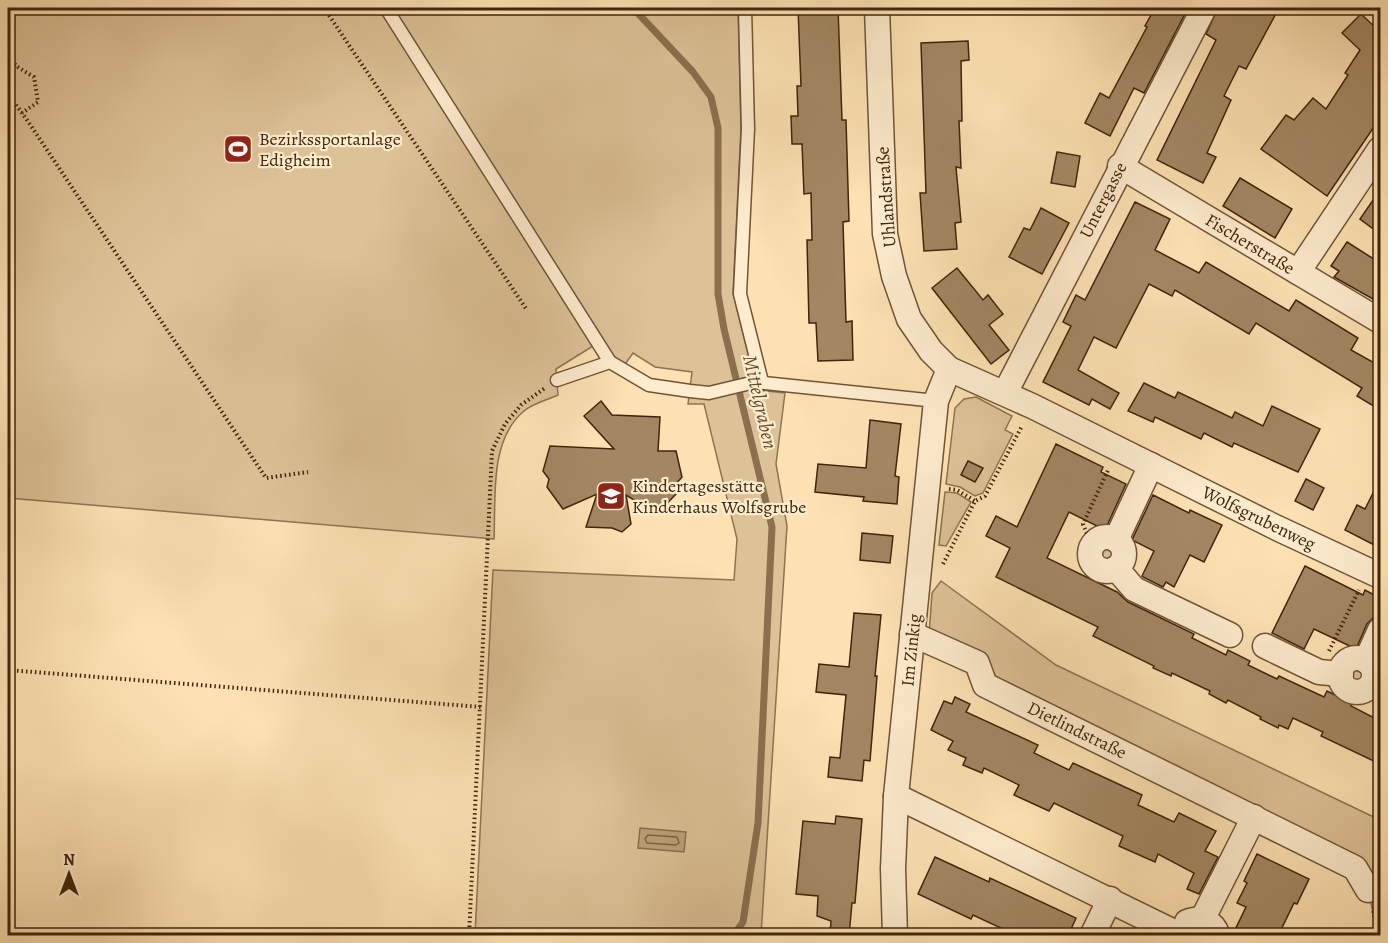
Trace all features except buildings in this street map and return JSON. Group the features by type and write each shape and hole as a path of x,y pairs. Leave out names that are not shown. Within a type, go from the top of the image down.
{"street":[{"name":"Uhlandstraße","path":"877,8 885,234 894,276 909,319 931,351 950,369"},
{"name":"Untergasse","path":"1005,393 1120,166 1204,8"},
{"path":"1298,272 1380,149"},
{"name":"Fischerstraße","path":"1120,166 1380,321"},
{"name":"Wolfsgrubenweg","path":"950,369 1005,393 1374,573"},
{"name":"Im Zinkig","path":"895,936 893,869 896,796 936,401 950,369"},
{"path":"1116,540 1151,465"},
{"path":"1106,537 1116,540 1124,554 1120,564 1116,568 1106,570 1096,566 1090,556 1092,546 1106,537"},
{"path":"1116,568 1134,589 1230,635"},
{"path":"1366,661 1380,630"},
{"name":"Dietlindstraße","path":"912,634 977,663 985,685 1355,868 1368,890"},
{"path":"1265,646 1319,672 1341,674"},
{"path":"1350,660 1366,661 1374,675 1370,686 1373,695 1346,688 1341,679 1345,664 1350,660"},
{"path":"896,796 1110,899 1178,935 1185,924 1190,921 1210,928 1254,817"},
{"path":"1092,936 1110,899"}],"lane":[{"path":"386,8 610,362 649,385 709,393 759,382 936,401"},
{"path":"745,8 748,129 740,294 759,382"},
{"path":"557,380 610,362"}],"path":[{"path":"324,8 527,310"},
{"path":"8,52 16,66 37,77 38,102 22,113"},
{"path":"8,71 16,66"},
{"path":"8,94 266,478 308,471"},
{"path":"469,936 492,451 504,424 516,411 557,380"},
{"path":"918,581 937,576 975,501 985,496 1032,406"},
{"path":"1092,546 1083,524 1118,449"},
{"path":"927,485 957,490 975,501"},
{"path":"1335,639 1374,573"},
{"path":"8,670 481,707"}],"shaded area":[{"path":"8,8 738,8 741,129 733,293 757,390 785,393 776,464 787,526 761,935 475,935 493,570 734,580 737,539 704,404 688,404 692,372 655,367 633,353 621,370 593,346 556,369 558,395 524,411 513,423 505,437 500,453 495,488 494,539 8,498"},
{"path":"976,397 1012,416 1005,430 1013,434 983,493 975,496 960,487 946,484 955,408 964,399"},
{"path":"945,492 957,493 971,502 946,546 939,545"},
{"path":"1105,537 1123,548 1123,559 1105,570 1094,564 1091,554 1094,544"},
{"path":"941,581 1056,665 1380,820 1380,935 1378,935 1368,890 1377,878 1365,869 990,682 929,636 932,593"},
{"path":"1355,659 1373,670 1373,677 1368,687 1359,692 1348,689 1343,684 1345,664"}],"water":[{"path":"640,828 686,832 684,852 638,848"}],"waterway":[{"name":"Mittelgraben","path":"633,8 693,72 711,97 718,128 718,294 724,329 772,527 758,823 743,922 730,936"}],"place":[{"name":"Bezirkssportanlage Edigheim","path":"238,149"},
{"name":"Kindertagesstätte Kinderhaus Wolfsgrube","path":"611,496"}]}
